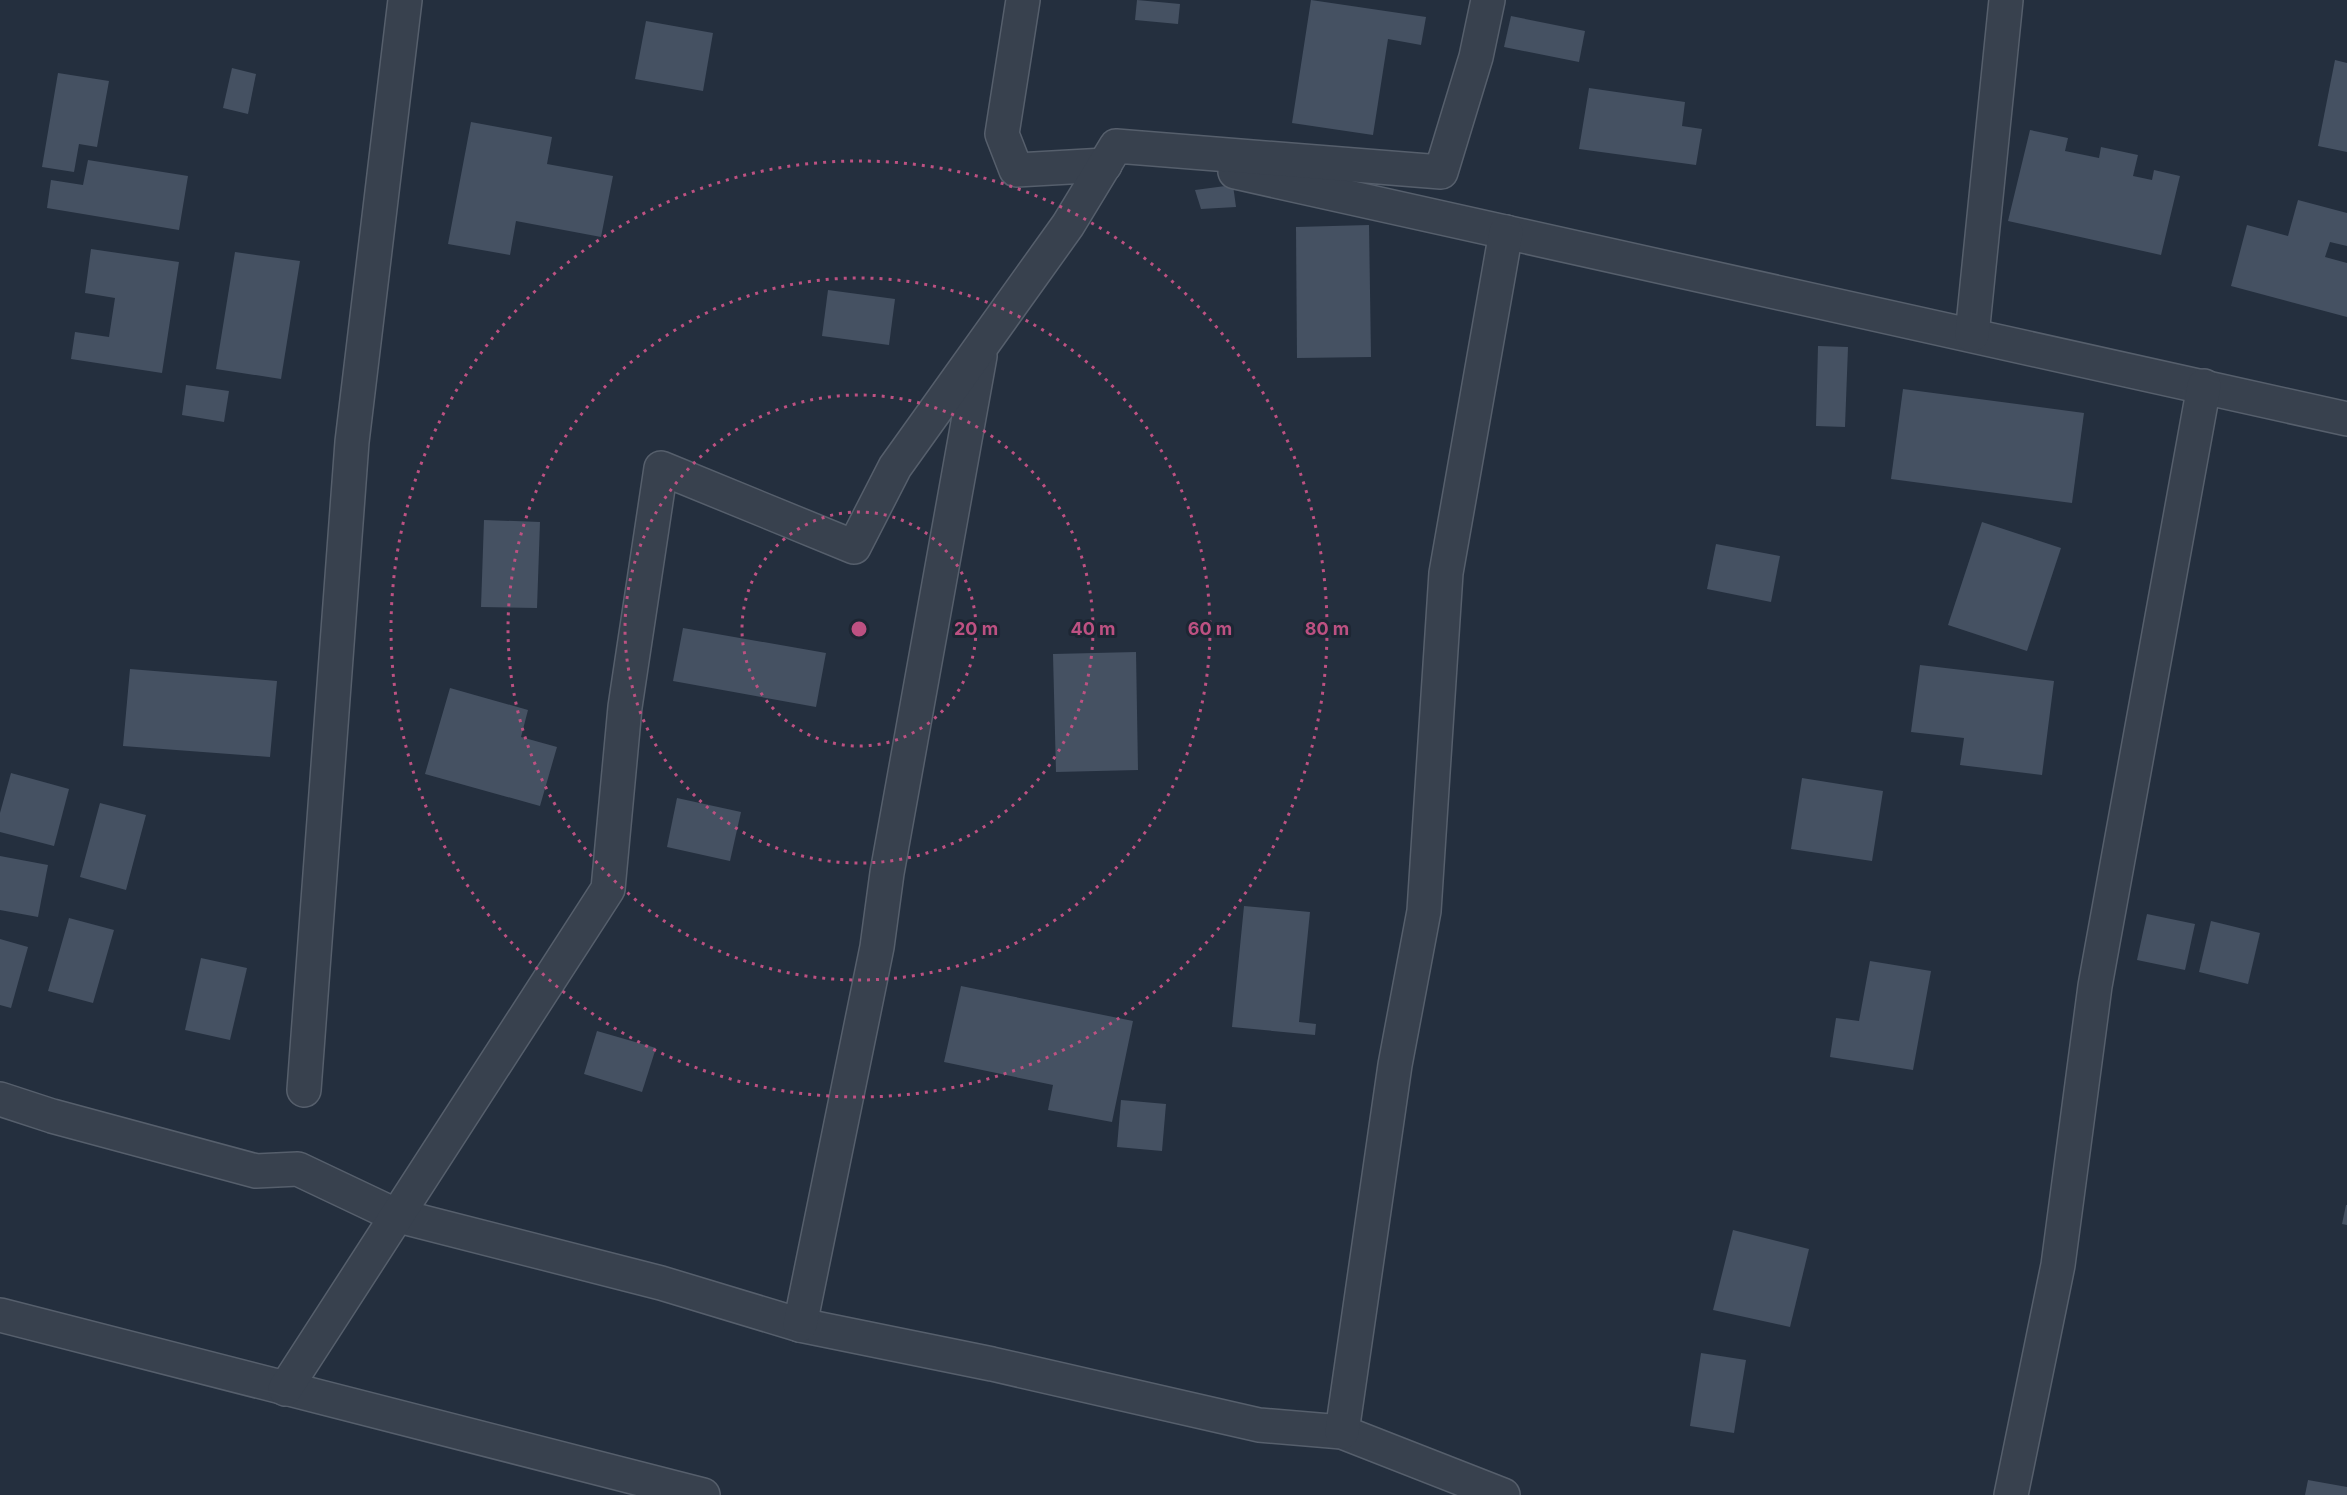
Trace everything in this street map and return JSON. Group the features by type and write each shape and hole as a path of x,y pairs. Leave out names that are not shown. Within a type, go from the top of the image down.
{"street":[{"path":"304,1090 352,442 405,0"},
{"path":"1023,0 1002,134 1016,170 1111,156 1441,172 1476,57 1488,0"},
{"path":"1972,335 2006,0"},
{"path":"1111,156 1506,232 2347,419"},
{"path":"285,1389 395,1215 608,889 625,707 661,468 854,547 895,467 1068,225 1111,156"},
{"path":"1342,1432 1395,1065 1424,911 1446,573 1506,232"},
{"path":"800,1325 877,947 887,873 981,347"},
{"path":"2011,1495 2058,1265 2095,986 2204,386"},
{"path":"0,1099 52,1116 256,1171 298,1169 395,1215 661,1283 800,1325 992,1364 1259,1425 1342,1432 1503,1495"},
{"path":"0,1315 703,1495"}],"building":[{"path":"1137,0 1180,4 1178,24 1135,20"},
{"path":"1311,0 1426,17 1421,45 1388,39 1373,135 1292,123"},
{"path":"1511,16 1585,31 1579,62 1504,47"},
{"path":"646,21 713,33 703,91 635,79"},
{"path":"2335,60 2347,63 2347,152 2318,146"},
{"path":"232,68 256,74 248,114 223,108"},
{"path":"58,73 109,81 97,147 79,144 74,172 42,167"},
{"path":"1589,88 1685,102 1682,126 1702,129 1696,165 1579,149"},
{"path":"471,122 552,137 547,164 613,176 601,237 516,221 510,255 448,244"},
{"path":"2030,130 2068,138 2065,151 2099,158 2101,147 2138,155 2133,176 2152,180 2154,170 2180,176 2161,255 2008,221"},
{"path":"88,160 188,176 179,230 47,208 51,180 83,185"},
{"path":"1233,185 1236,207 1201,209 1195,190"},
{"path":"2298,200 2347,213 2347,246 2330,242 2325,257 2347,263 2347,317 2231,286 2247,225 2288,236"},
{"path":"1369,225 1371,357 1297,358 1296,227"},
{"path":"91,249 179,262 162,373 71,359 75,332 109,337 115,298 85,293"},
{"path":"235,252 300,261 281,379 216,369"},
{"path":"828,290 895,299 889,345 822,336"},
{"path":"1818,346 1848,347 1845,427 1816,426"},
{"path":"186,385 229,391 224,422 182,415"},
{"path":"1903,389 2084,413 2072,503 1891,479"},
{"path":"484,520 540,522 537,608 481,607"},
{"path":"1982,522 2061,548 2027,651 1948,625"},
{"path":"1716,544 1780,556 1771,602 1707,589"},
{"path":"683,628 826,653 816,707 673,681"},
{"path":"1136,652 1138,770 1056,772 1053,654"},
{"path":"1920,665 2054,681 2042,775 1960,765 1964,738 1911,732"},
{"path":"130,669 277,681 270,757 123,746"},
{"path":"450,688 528,710 521,737 557,747 540,806 425,774"},
{"path":"11,773 69,789 54,846 0,832 0,813"},
{"path":"1802,778 1883,791 1872,861 1791,849"},
{"path":"677,798 741,812 730,861 667,847"},
{"path":"100,803 146,815 126,890 80,877"},
{"path":"0,856 48,865 38,917 0,910"},
{"path":"1244,906 1310,912 1299,1022 1316,1024 1315,1035 1232,1027"},
{"path":"2147,914 2195,924 2185,970 2137,960"},
{"path":"69,918 114,930 93,1003 48,991"},
{"path":"2211,921 2260,933 2248,984 2199,972"},
{"path":"0,939 28,947 11,1008 0,1005"},
{"path":"201,958 247,968 230,1040 185,1030"},
{"path":"1870,961 1931,971 1913,1070 1830,1057 1836,1018 1859,1021"},
{"path":"961,986 1133,1021 1112,1122 1048,1110 1053,1085 944,1062"},
{"path":"597,1031 656,1048 642,1092 584,1074"},
{"path":"1121,1100 1166,1104 1162,1151 1117,1147"},
{"path":"2347,1205 2347,1225 2342,1224"},
{"path":"1733,1230 1809,1249 1790,1327 1713,1310"},
{"path":"1701,1353 1746,1360 1734,1433 1690,1426"},
{"path":"2308,1480 2347,1487 2347,1495 2305,1495"}]}
